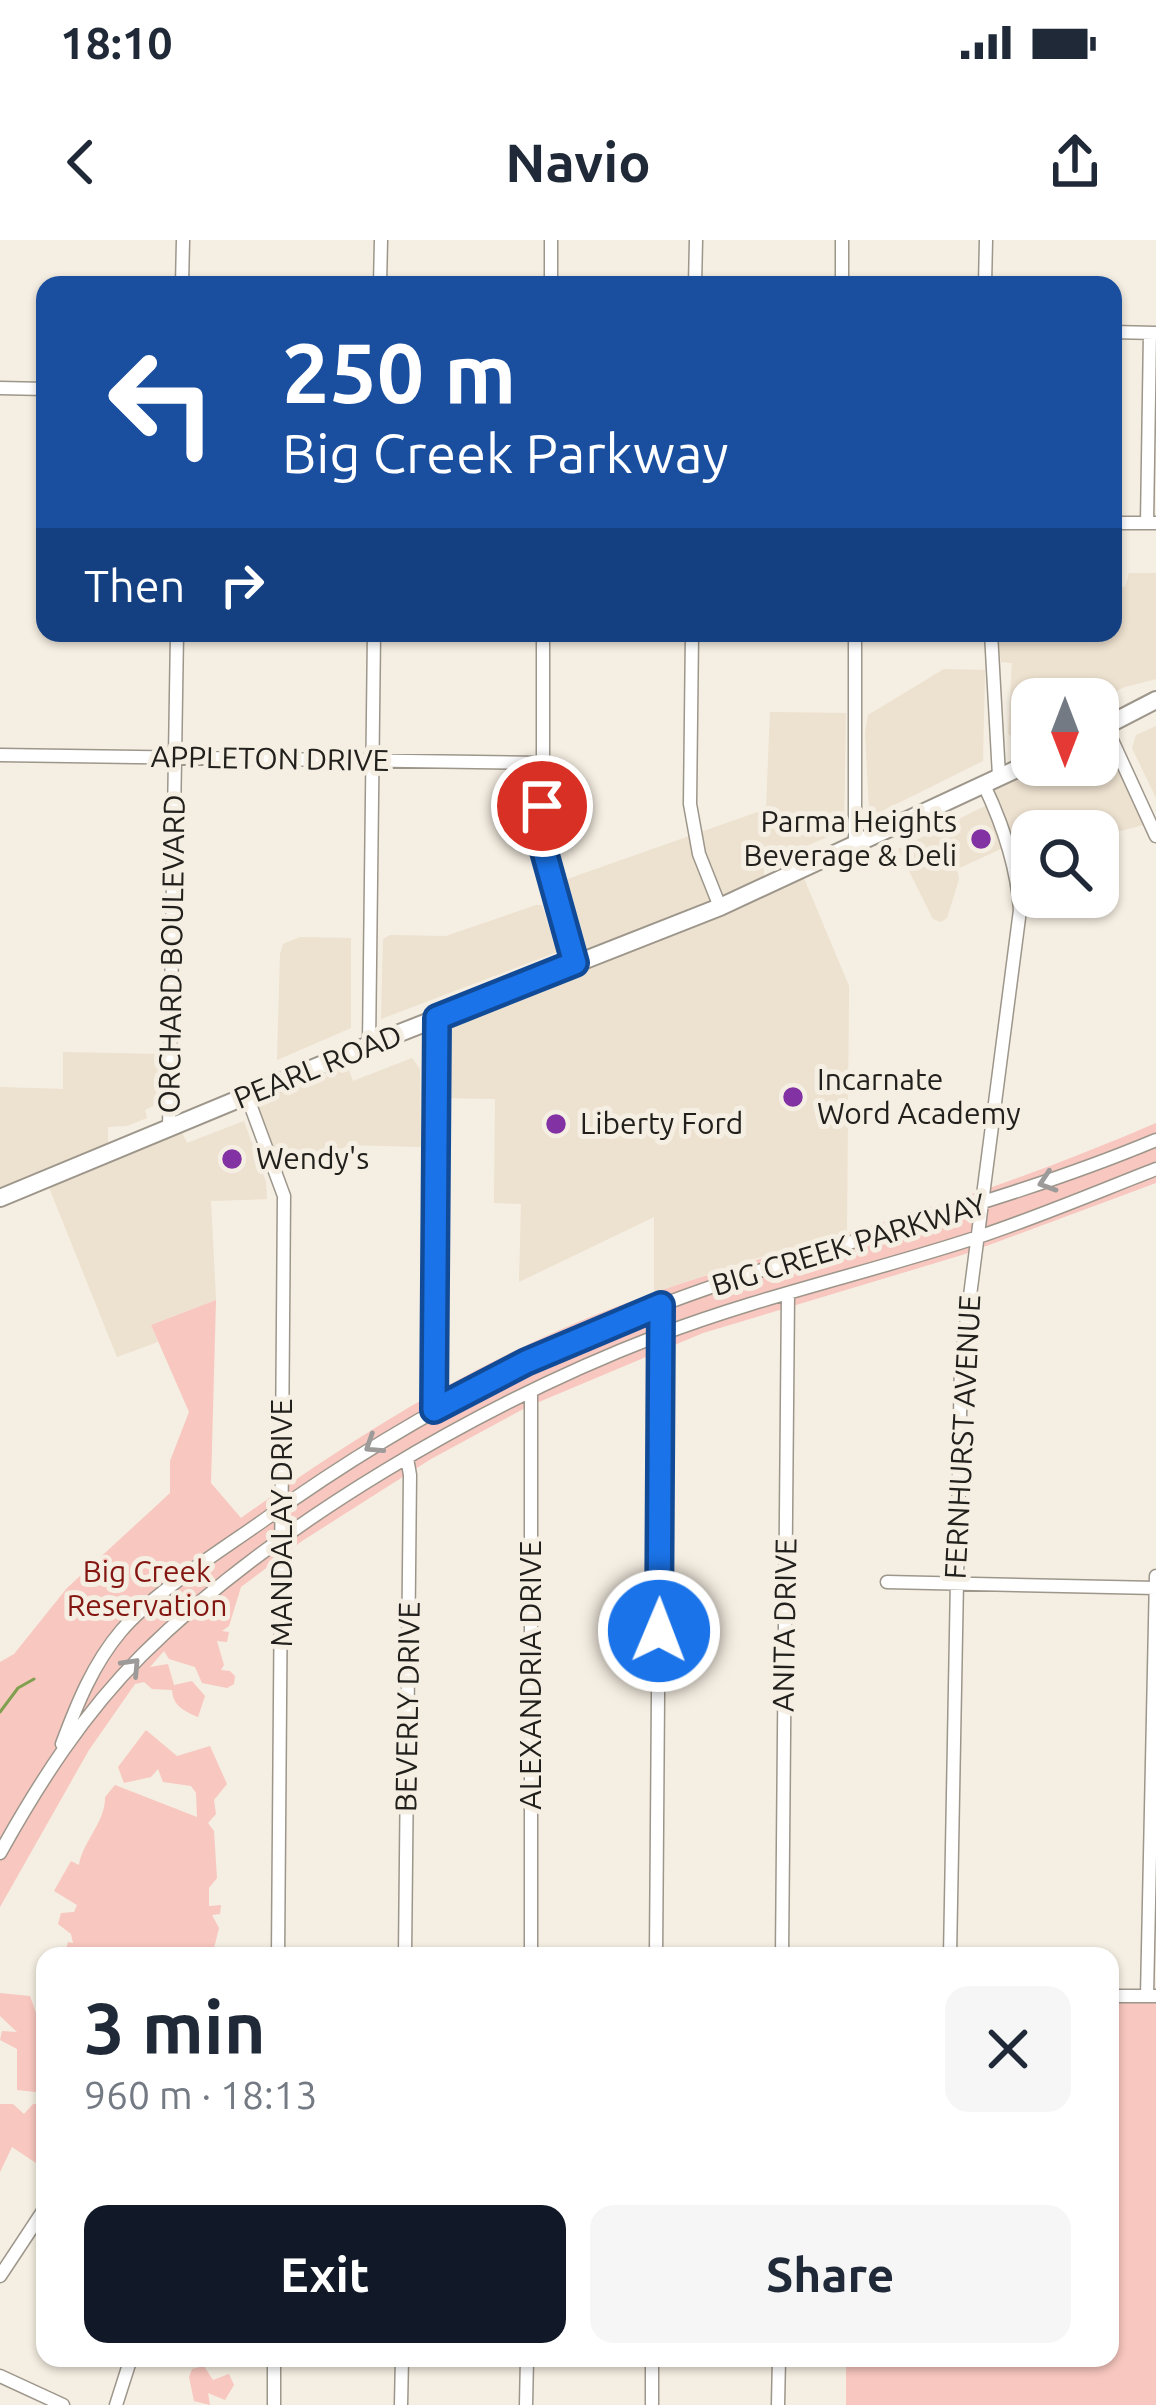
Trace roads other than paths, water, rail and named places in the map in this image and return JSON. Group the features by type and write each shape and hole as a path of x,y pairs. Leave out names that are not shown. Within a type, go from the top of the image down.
{"main road":[{"path":"1119,720 1156,700"},
{"name":"PEARL ROAD","path":"0,1198 720,907 1011,772"}],"street":[{"path":"182,276 183,240"},
{"path":"380,276 381,240"},
{"path":"551,240 551,276"},
{"path":"695,276 696,240"},
{"path":"842,240 842,276"},
{"path":"986,240 986,276"},
{"path":"1122,332 1153,333 1152,523"},
{"path":"0,388 36,389"},
{"name":"ORCHARD BOULEVARD","path":"169,1130 177,642"},
{"path":"369,1045 374,642"},
{"path":"543,642 543,848 575,963"},
{"path":"692,642 690,804 699,854 720,907"},
{"path":"855,642 855,843"},
{"name":"FERNHURST AVENUE","path":"950,1947 962,1365 1020,910 1017,875 991,781 992,642"},
{"name":"APPLETON DRIVE","path":"0,755 540,763"},
{"path":"1119,763 1156,836"},
{"path":"434,1410 437,1018"},
{"name":"MANDALAY DRIVE","path":"247,1096 284,1196 278,1947"},
{"name":"BIG CREEK PARKWAY","path":"0,1853 57,1756 87,1683 122,1630 282,1505 434,1410 526,1362 661,1305 1072,1174 1156,1140"},
{"name":"BIG CREEK PARKWAY","path":"57,1756 142,1654 210,1594 406,1458 593,1361 662,1334 980,1237 1156,1169"},
{"name":"ANITA DRIVE","path":"782,1947 788,1294"},
{"path":"656,1947 661,1305"},
{"name":"ALEXANDRIA DRIVE","path":"531,1394 531,1947"},
{"name":"BEVERLY DRIVE","path":"405,1947 410,1498 406,1458"},
{"path":"1119,1996 1152,1996 1156,1576"},
{"path":"887,1582 1156,1588"},
{"path":"87,1683 106,1695"},
{"path":"0,2276 36,2222"},
{"path":"116,2405 128,2367"},
{"path":"274,2367 274,2405"},
{"path":"401,2405 402,2367"},
{"path":"526,2405 527,2367"},
{"path":"652,2367 652,2405"},
{"path":"778,2405 779,2367"},
{"path":"0,2376 63,2405"}],"waterway":[{"path":"0,1712 18,1688 34,1679"}],"place":[{"name":"Parma Heights Beverage & Deli","path":"981,839"},
{"name":"Incarnate Word Academy","path":"793,1097"},
{"name":"Liberty Ford","path":"556,1124"},
{"name":"Wendy's","path":"232,1159"}],"park label":[{"name":"Big Creek Reservation","path":"147,1589"}]}
